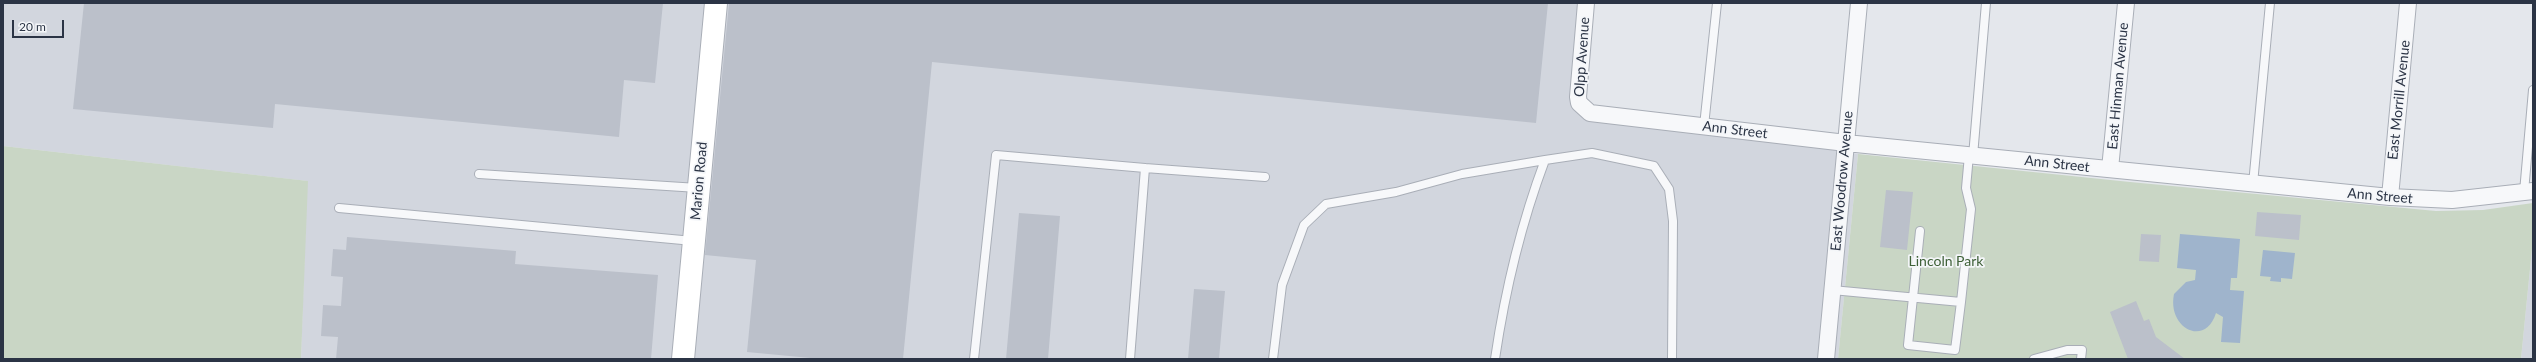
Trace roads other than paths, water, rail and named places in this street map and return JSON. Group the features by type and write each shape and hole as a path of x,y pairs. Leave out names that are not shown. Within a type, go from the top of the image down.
{"street":[{"name":"Marion Road","path":"683,359 716,3"},
{"name":"Olpp Avenue","path":"1583,109 1579,103 1578,97 1586,3"},
{"name":"East Woodrow Avenue","path":"1826,359 1859,3"},
{"name":"East Hinman Avenue","path":"2110,169 2126,3"},
{"name":"East Morrill Avenue","path":"2390,197 2408,3"},
{"name":"Ann Street","path":"1583,109 1590,113 1846,143 2390,197 2452,200 2528,191"}],"lane":[{"path":"1704,126 1717,3"},
{"path":"1920,231 1908,345 1955,350 1971,209 1966,188 1971,156 1986,3"},
{"path":"2253,184 2270,3"},
{"path":"2528,191 2533,90"},
{"path":"1273,359 1282,285 1304,225 1326,204 1396,192 1462,174 1592,153 1654,166 1669,189 1673,221 1672,359"},
{"path":"974,359 996,155 1265,177"},
{"path":"1495,359 1516,252 1531,197 1545,160"},
{"path":"1130,359 1145,168"},
{"path":"479,174 699,188"},
{"path":"339,208 694,241"},
{"path":"1832,290 1961,302"},
{"path":"2034,359 2067,350 2082,350 2081,359"}],"water":[{"path":"2180,234 2240,239 2237,278 2231,278 2230,290 2244,291 2240,343 2221,342 2223,317 2216,313 2211,324 2204,330 2196,331 2188,329 2181,324 2176,316 2173,306 2174,294 2186,282 2195,280 2196,270 2177,268"},
{"path":"2263,250 2295,253 2292,279 2281,278 2281,282 2270,281 2271,277 2260,276"}],"park label":[{"name":"Lincoln Park","path":"1946,261"}]}
